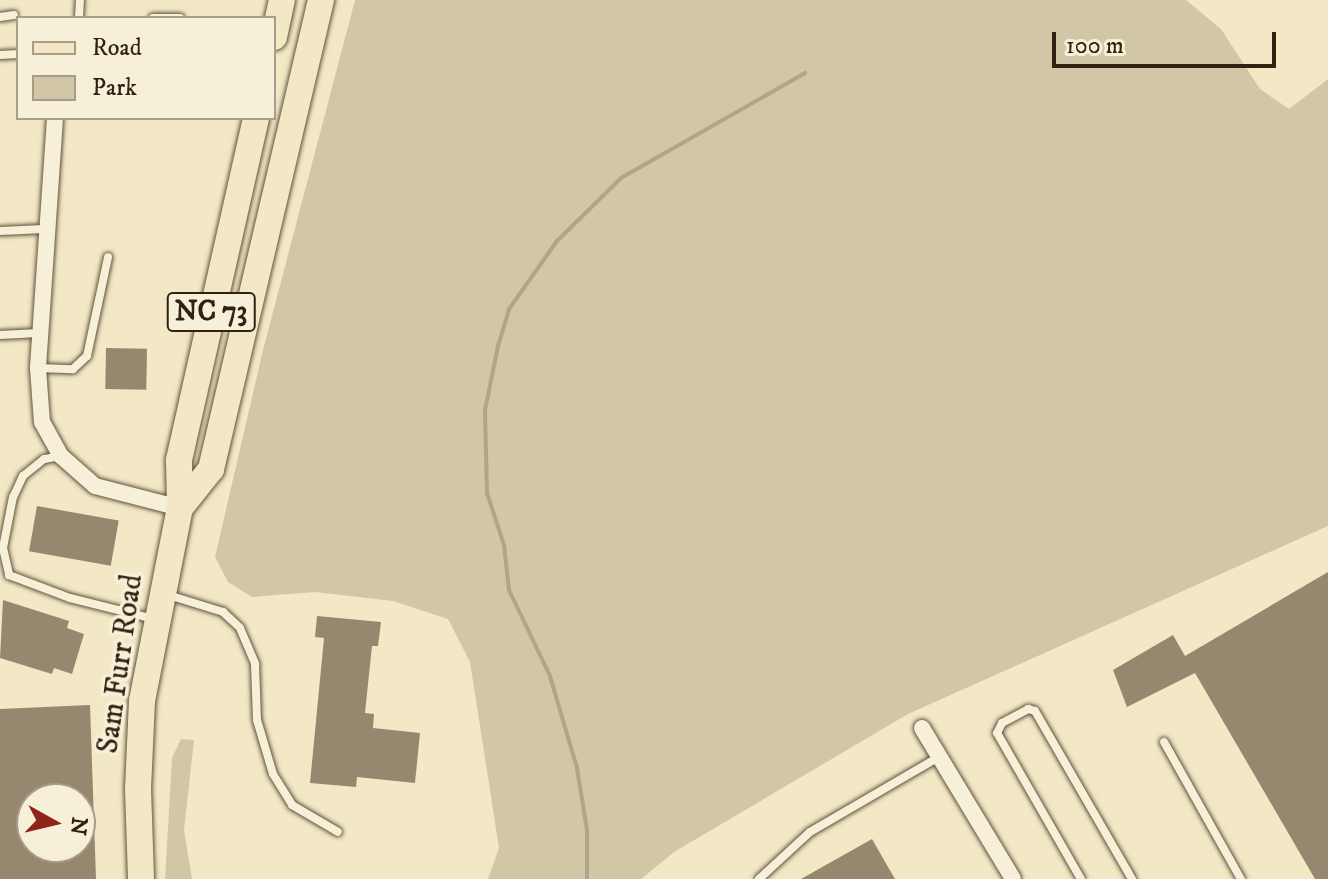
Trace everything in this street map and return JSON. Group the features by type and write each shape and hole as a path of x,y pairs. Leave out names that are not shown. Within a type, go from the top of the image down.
{"main road":[{"path":"276,28 282,0"},
{"name":"Sam Furr Road","path":"180,508 211,469 321,0"},
{"name":"Sam Furr Road","path":"141,879 139,724 155,619 180,508 179,460 256,120"}],"street":[{"path":"55,120 44,229 39,333 42,422 61,456 82,477 112,494 180,508"},
{"path":"922,728 1013,879"}],"lane":[{"path":"0,17 14,15"},
{"path":"0,231 44,229"},
{"path":"38,368 81,366 94,339 108,257"},
{"path":"0,335 39,333"},
{"path":"61,456 44,459 23,476 13,497 3,548 9,575 70,598 155,619"},
{"path":"161,593 223,612 240,628 255,664 257,720 273,774 292,805 338,832"},
{"path":"1081,879 997,733 1002,723 1028,709 1035,711 1132,879"},
{"path":"1164,742 1241,879"},
{"path":"759,879 810,832 940,757"}],"green space":[{"path":"355,0 1186,0 1221,29 1260,89 1289,109 1328,79 1328,526 908,714 674,852 641,879 488,879 499,848 470,662 448,619 393,601 315,592 252,597 228,582 215,557 263,350"},
{"path":"181,739 194,740 184,830 192,879 165,879 172,758"}],"building":[{"path":"106,348 147,349 146,390 105,389"},
{"path":"37,506 119,520 111,566 29,551"},
{"path":"1328,572 1328,879 1315,879 1195,673 1127,707 1113,670 1173,635 1185,656"},
{"path":"3,600 69,621 67,628 84,634 72,674 54,668 52,674 0,658"},
{"path":"317,616 381,622 378,646 372,646 365,713 374,714 373,728 420,733 415,783 357,777 356,787 310,783 324,638 315,637"},
{"path":"90,705 93,783 16,783 16,863 95,863 96,879 0,879 0,709"},
{"path":"872,839 895,879 801,879"}],"waterway":[{"path":"587,879 587,830 577,768 550,676 509,590 504,545 487,493 485,410 498,346 509,309 557,241 621,178 805,73"}]}
